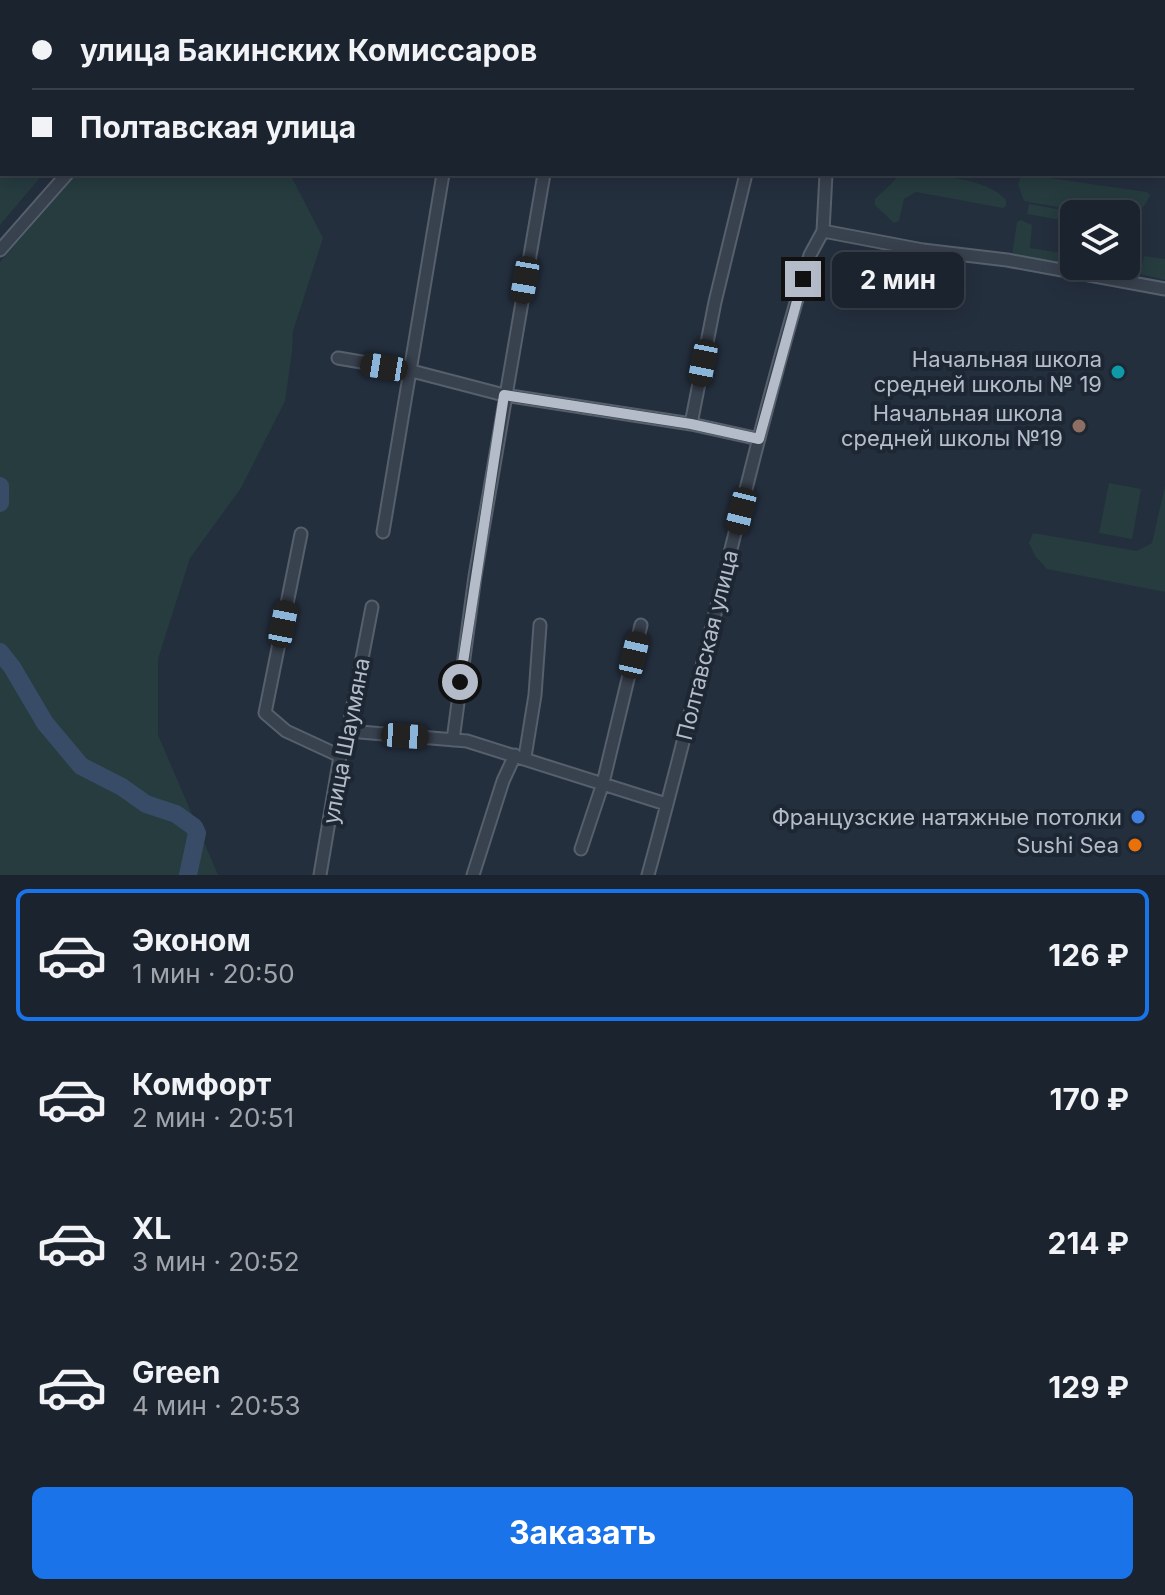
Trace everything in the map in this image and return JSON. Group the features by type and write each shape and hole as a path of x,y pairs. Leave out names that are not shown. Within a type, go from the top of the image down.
{"street":[{"path":"0,250 65,176"},
{"path":"383,532 443,176"},
{"path":"453,740 504,395 544,176"},
{"path":"691,424 715,302 746,176"},
{"path":"826,176 823,231 1165,289"},
{"name":"Полтавская улица","path":"648,875 759,439 810,255 823,231"},
{"path":"338,358 408,370 504,395 691,424 759,439"},
{"path":"301,534 265,713 286,731 340,756"},
{"name":"улица Шаумяна","path":"320,875 340,756 348,731 372,607"},
{"path":"473,875 503,781 520,756 535,695 540,625"},
{"path":"581,849 603,783 641,625"},
{"path":"348,731 467,741 666,804"}],"green space":[{"path":"0,176 41,176 0,225"},
{"path":"75,176 291,176 323,238 293,331 285,401 241,488 190,558 158,659 158,735 218,875 0,875 0,262"},
{"path":"899,176 942,176 986,186 1006,200 1006,206 1003,208 916,192 904,199 899,221 894,223 875,205 875,199"},
{"path":"1021,176 1147,192 1150,195 1140,212 1140,200 1060,200 1060,207 1024,201 1018,184"},
{"path":"1029,204 1060,209 1060,220 1027,214"},
{"path":"1021,220 1032,225 1030,248 1060,253 1060,265 1012,255 1017,222"},
{"path":"1144,256 1165,259 1165,280 1140,274"},
{"path":"1109,483 1141,489 1132,539 1099,533"},
{"path":"1165,486 1165,592 1047,569 1035,556 1029,543 1033,533 1137,551 1152,543"}],"waterway":[{"path":"0,486 0,503"},
{"path":"0,652 45,723 81,766 122,787 146,804 176,814 194,827 197,833 188,875"}],"place":[{"name":"Начальная школа средней школы № 19","path":"1118,372"},
{"name":"Начальная школа средней школы №19","path":"1079,426"},
{"name":"Французские натяжные потолки","path":"1138,817"},
{"name":"Sushi Sea","path":"1135,845"}],"route":[{"path":"460,682 504,395 691,424 759,439 803,279"}]}
